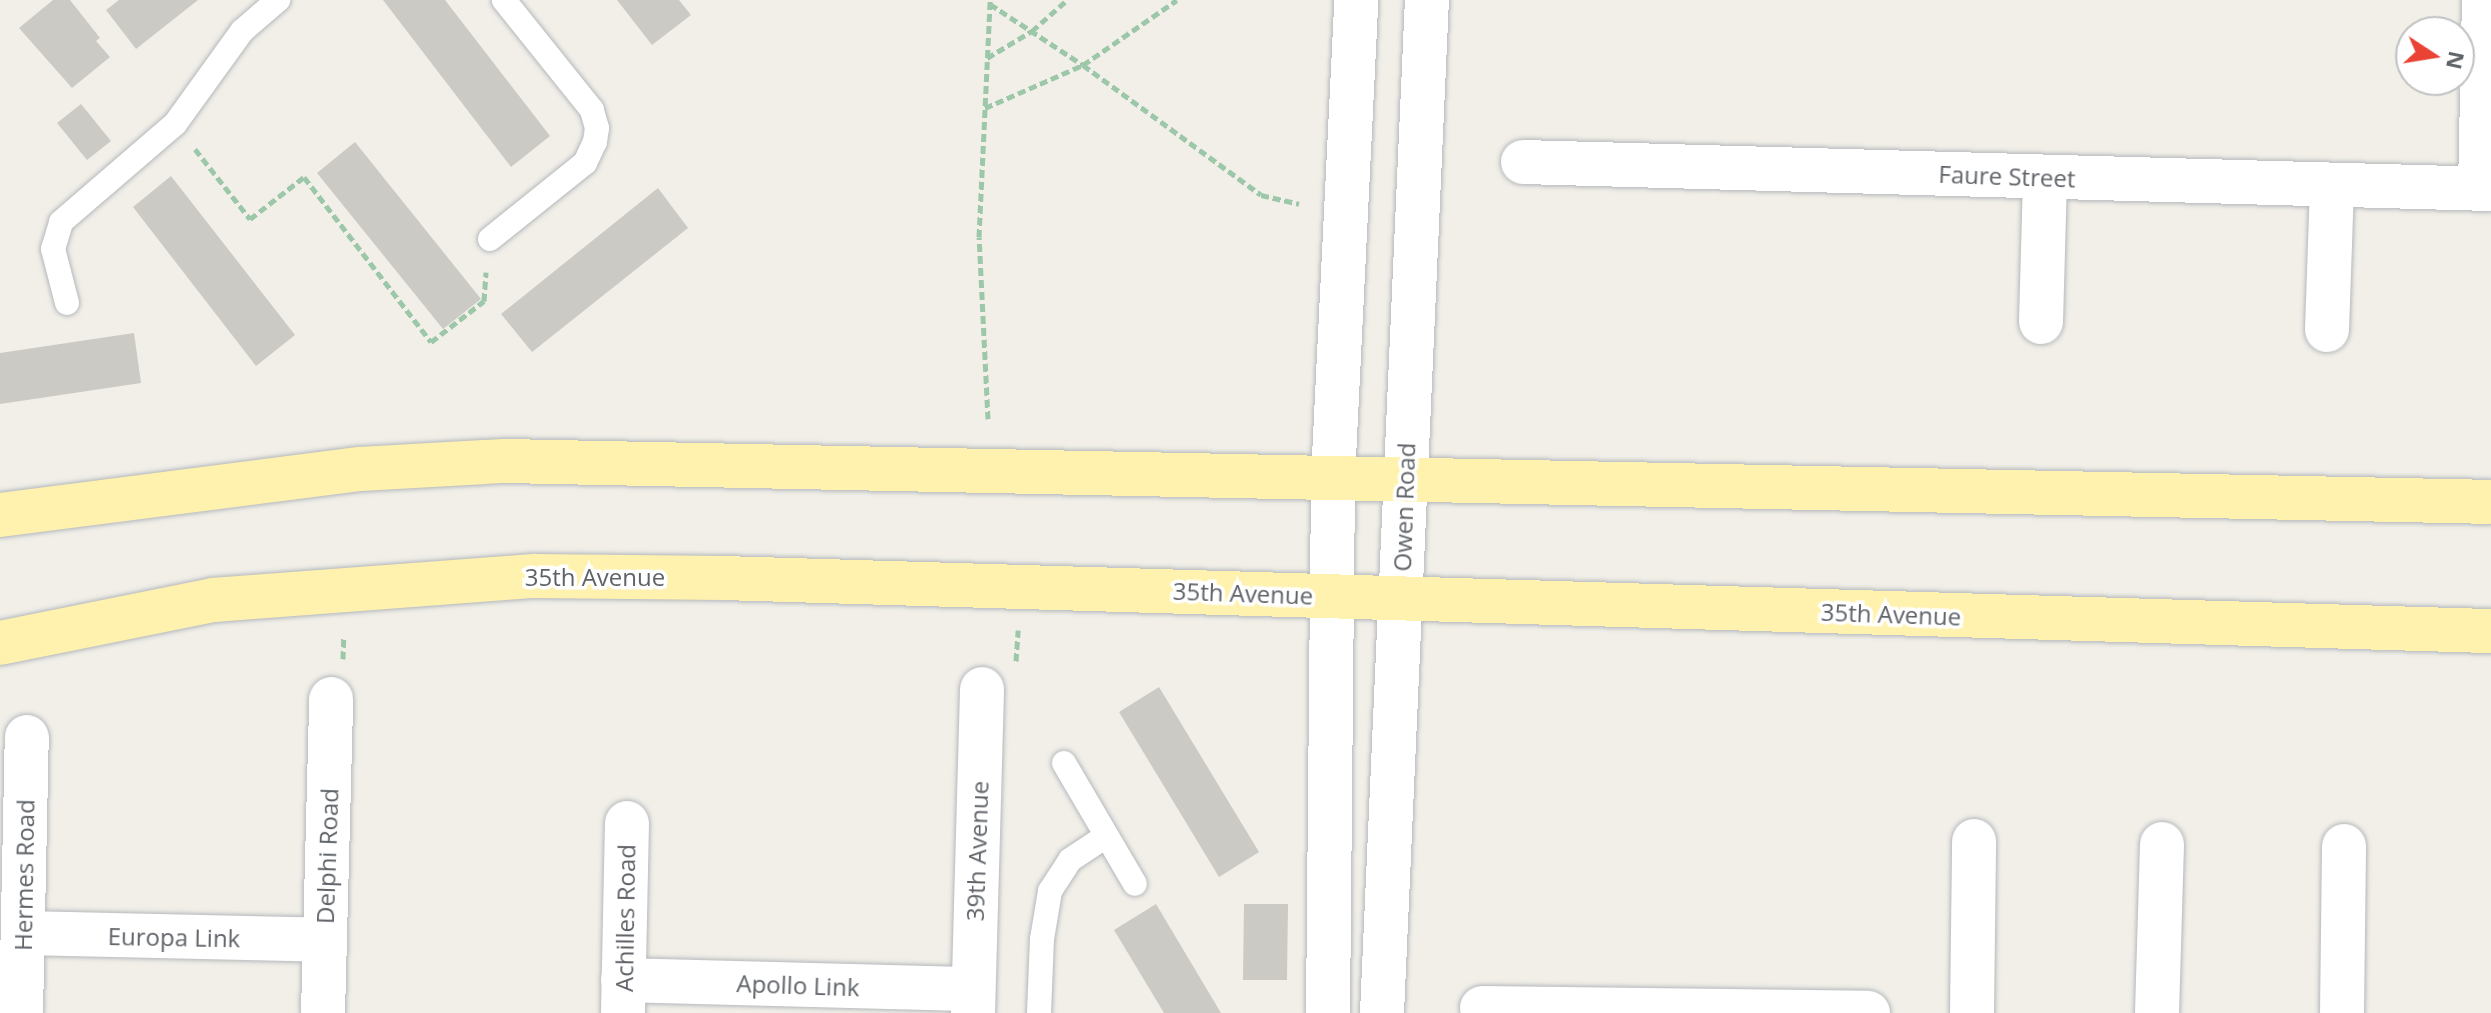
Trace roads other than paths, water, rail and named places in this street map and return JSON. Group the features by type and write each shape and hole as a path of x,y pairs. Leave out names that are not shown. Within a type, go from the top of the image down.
{"main road":[{"path":"0,515 360,469 505,461 2491,502"},
{"name":"35th Avenue","path":"0,643 213,600 534,576 1331,595 2491,631"}],"street":[{"path":"1328,1013 1333,478 1356,0"},
{"name":"Owen Road","path":"1382,1013 1427,0"},
{"path":"2484,0 2486,189"},
{"name":"Faure Street","path":"1523,162 2486,189"},
{"path":"2041,322 2045,177"},
{"path":"2327,330 2332,185"},
{"name":"39th Avenue","path":"973,1001 982,689"},
{"name":"Delphi Road","path":"323,1013 331,699"},
{"name":"Hermes Road","path":"21,1013 27,737"},
{"name":"Achilles Road","path":"623,996 627,823"},
{"path":"1972,1013 1974,841"},
{"path":"2157,1013 2162,844"},
{"path":"2342,1013 2344,846"},
{"name":"Europa Link","path":"23,933 325,940"},
{"name":"Apollo Link","path":"623,996 973,1001"},
{"path":"1482,1008 1868,1013"}],"lane":[{"path":"67,303 53,249 61,222 175,124 242,31 278,0"},
{"path":"490,239 585,163 595,142 597,128 592,110 504,0"},
{"path":"1064,763 1135,884"},
{"path":"1039,1013 1042,939 1050,891 1070,860 1106,836"}]}
